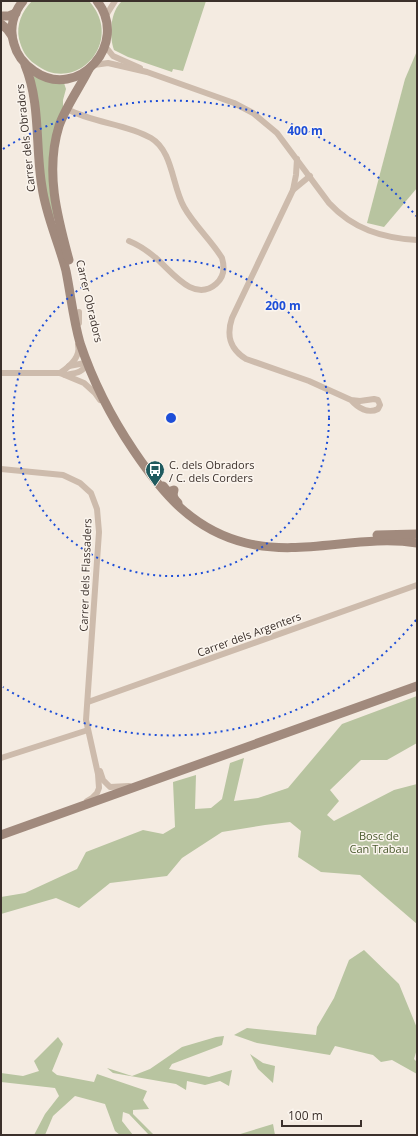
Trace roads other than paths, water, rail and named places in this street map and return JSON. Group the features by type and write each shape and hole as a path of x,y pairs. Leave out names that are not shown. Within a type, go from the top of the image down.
{"street":[{"path":"12,36 13,19 23,1"},
{"path":"97,1 105,17 107,32 105,46 113,56 129,62 147,72"},
{"path":"105,17 115,1"},
{"path":"1,16 9,16 16,13"},
{"path":"1,24 7,28 12,36"},
{"name":"Carrer dels Obradors","path":"12,36 16,51 25,65 32,87 44,198 69,272 76,326 88,365 99,391 123,435 164,493 184,512 203,526 246,543 257,545 296,548 359,539 417,534"},
{"name":"Carrer Obradors","path":"105,46 102,55 92,67 67,109 59,126 54,151 52,176 54,200 78,312 92,361 109,400 141,452 173,495 209,524 243,536 272,542 286,543 359,539"},
{"path":"25,65 36,73 53,79 68,79 76,77 92,67 108,63 147,72 245,108 274,129 336,210 351,222 383,236 417,240"},
{"path":"67,109 92,120 145,135 158,143 166,154 183,206 222,258 224,264 223,273 220,280 215,285 207,289 194,289 182,283 150,254 129,241"},
{"path":"297,158 293,190 232,318 229,340 240,355 246,359 309,381 351,400"},
{"path":"293,190 310,176"},
{"path":"1,372 62,374 78,372 85,368 90,360 78,320 78,312"},
{"path":"62,374 76,360 79,348 76,326"},
{"path":"69,366 85,363 88,365 93,370 104,396 109,400"},
{"path":"62,374 84,383 95,393 109,411"},
{"name":"Carrer dels Obradors","path":"123,435 128,437 146,464 184,509 215,531 240,538 243,536 247,540 255,542 257,545"},
{"name":"Carrer dels Flassaders","path":"1,469 64,475 80,483 91,493 97,509 99,532 86,720 98,774 99,788 97,793 92,798 62,813"},
{"name":"Carrer dels Obradors","path":"359,539 417,543"},
{"name":"Carrer dels Obradors","path":"296,548 301,544 307,544 312,541"},
{"path":"257,545 272,542"},
{"path":"286,543 286,545 294,545 296,548"},
{"name":"Carrer dels Argenters","path":"88,702 417,585"},
{"path":"1,835 417,686"},
{"path":"1,758 88,730"},
{"name":"Carrer dels Flassaders","path":"94,755 103,780 110,787 124,787 146,783"}],"place":[{"name":"C. dels Obradors / C. dels Corders","path":"155,487"}],"park label":[{"name":"Bosc de Can Trabau","path":"379,841"}]}
